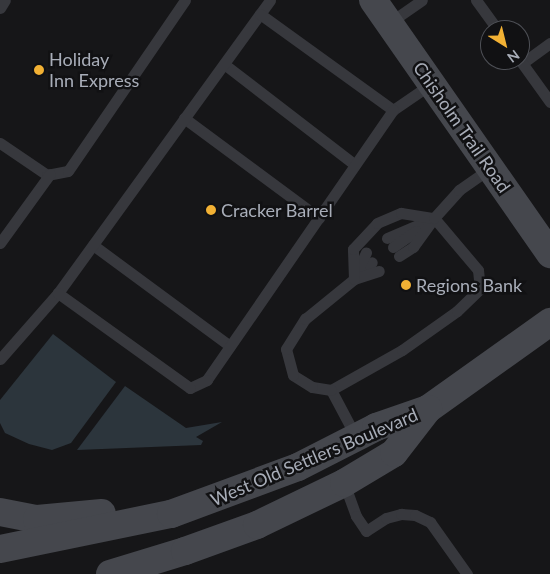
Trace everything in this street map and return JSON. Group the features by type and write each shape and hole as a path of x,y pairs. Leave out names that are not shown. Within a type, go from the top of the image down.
{"main road":[{"name":"Chisholm Trail Road","path":"373,0 550,254"},
{"name":"West Old Settlers Boulevard","path":"171,514 298,466 376,427 428,409 550,322"},
{"name":"West Old Settlers Boulevard","path":"110,574 186,551 257,525 344,483 394,453 428,409"},
{"path":"0,512 37,519 96,513 171,514"},
{"path":"0,549 171,514"},
{"path":"162,574 257,525"}],"lane":[{"path":"0,8 5,0"},
{"path":"0,143 50,174 68,171 185,0"},
{"path":"0,359 58,293 270,0"},
{"path":"389,23 422,0"},
{"path":"476,0 491,20"},
{"path":"260,14 394,110"},
{"path":"530,56 550,43"},
{"path":"224,64 355,165"},
{"path":"527,70 550,102"},
{"path":"58,293 190,388 207,380 394,110 431,84"},
{"path":"184,118 319,218"},
{"path":"434,218 393,247 413,247 434,218 459,190 490,168"},
{"path":"0,243 50,174"},
{"path":"354,279 353,249 377,223 401,212 434,218 478,270 480,289 457,311 402,350 331,390 312,387 293,375 286,348 305,319 354,279 372,262 354,279"},
{"path":"93,244 230,346"},
{"path":"331,390 356,437"},
{"path":"344,483 356,516 366,531 386,518 401,514 415,515 430,522 467,574"}],"shaded area":[{"path":"53,334 116,382 71,443 52,450 29,444 5,433 0,423 0,400"},
{"path":"125,386 186,428 222,422 196,437 203,441 201,445 77,450"}],"place":[{"name":"Holiday Inn Express","path":"39,70"},
{"name":"Cracker Barrel","path":"211,210"},
{"name":"Regions Bank","path":"406,285"}]}
